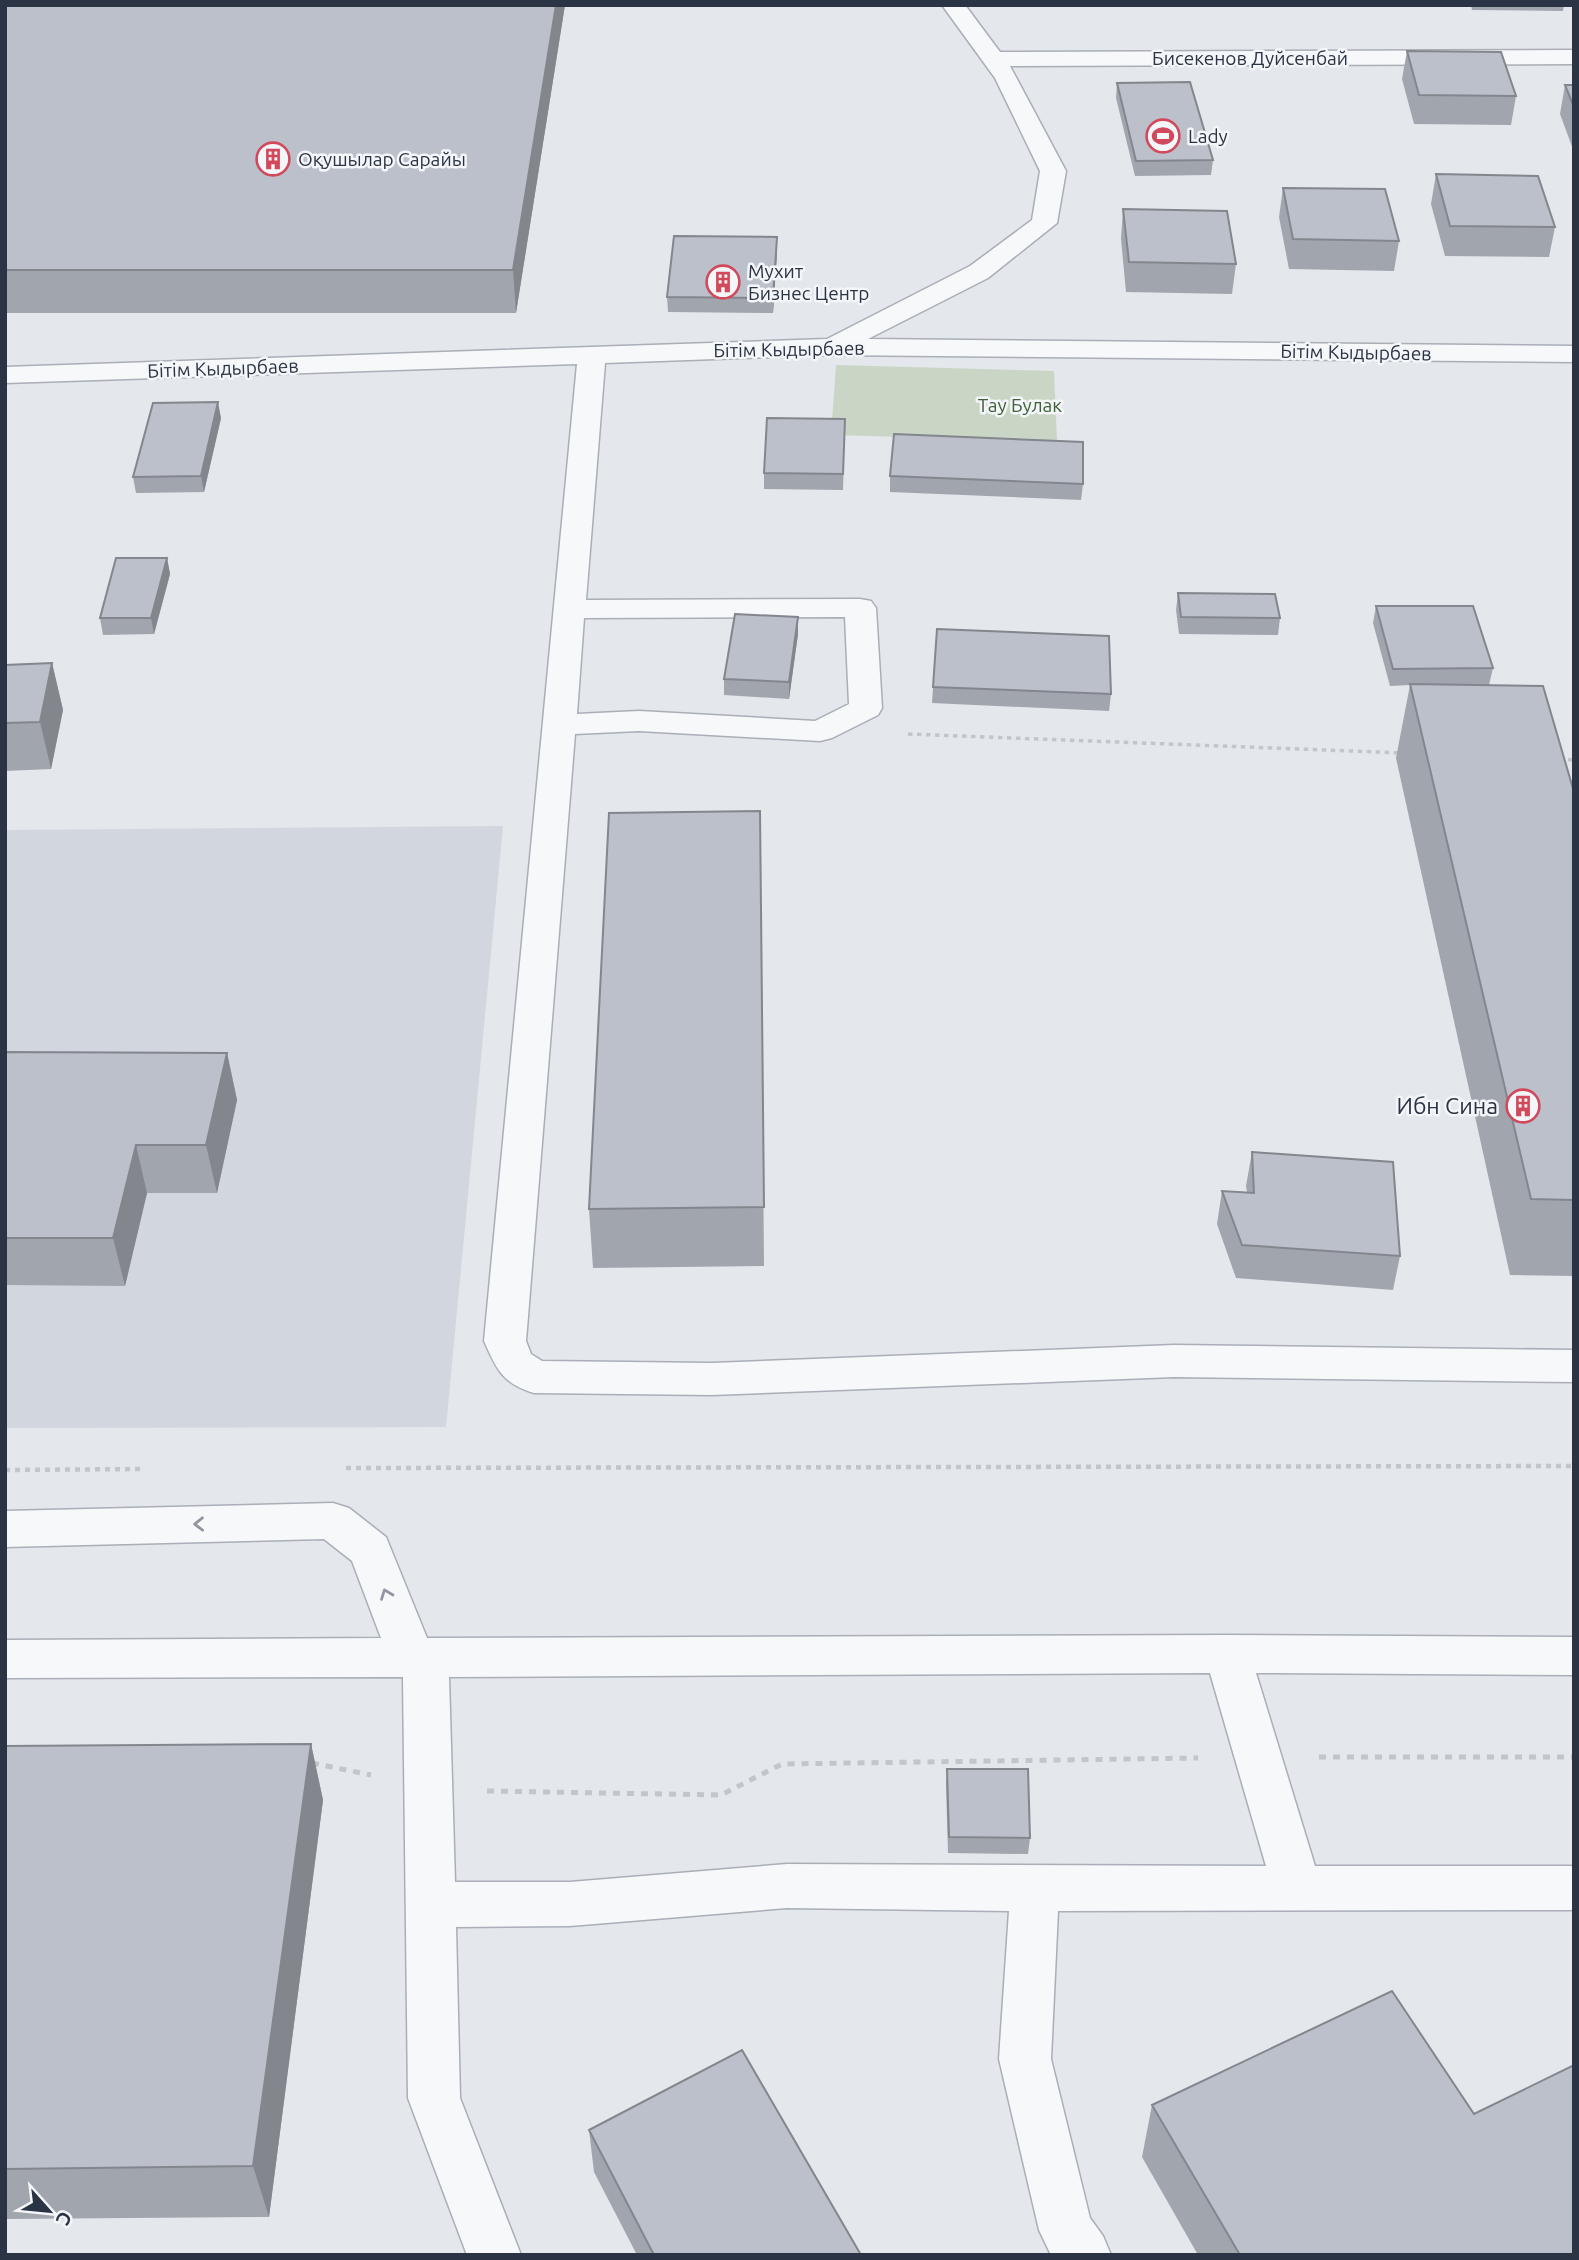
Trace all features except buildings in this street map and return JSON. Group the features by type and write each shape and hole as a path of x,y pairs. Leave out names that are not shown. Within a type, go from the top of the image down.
{"street":[{"path":"831,347 979,272 1044,223 1053,171 1006,77 953,5"},
{"name":"Бисекенов Дуйсенбай","path":"992,58 1574,57"},
{"name":"Бiтiм Кыдырбаев","path":"5,375 831,347 1574,354"},
{"path":"592,355 505,1341 515,1364 534,1377 712,1379 1174,1362 1574,1366"},
{"path":"561,725 639,721 820,731 866,708 860,608 571,609"},
{"path":"5,1529 333,1521 370,1550 419,1658 429,1789 433,2098 494,2255"},
{"path":"1227,1654 1297,1889"},
{"path":"5,1659 1227,1654 1574,1656"},
{"path":"431,1905 570,1904 787,1885 1035,1889 1574,1888"},
{"path":"1035,1889 1025,2059 1066,2230 1084,2255"}],"path":[{"path":"820,731 1406,753"},
{"path":"1546,759 1574,760"},
{"path":"332,1468 1574,1466"},
{"path":"5,1470 155,1469"},
{"path":"307,1763 321,1762 429,1789 720,1795 782,1764 1258,1757 1574,1757"}],"shaded area":[{"path":"503,826 446,1427 5,1428 5,830"}],"green space":[{"name":"Тау Булак","path":"836,365 1054,371 1057,441 831,435"}],"place":[{"name":"Lady","path":"1163,136"},
{"name":"Оқушылар Сарайы","path":"273,159"},
{"name":"Мухит Бизнес Центр","path":"723,282"},
{"name":"Ибн Сина","path":"1523,1106"}]}
